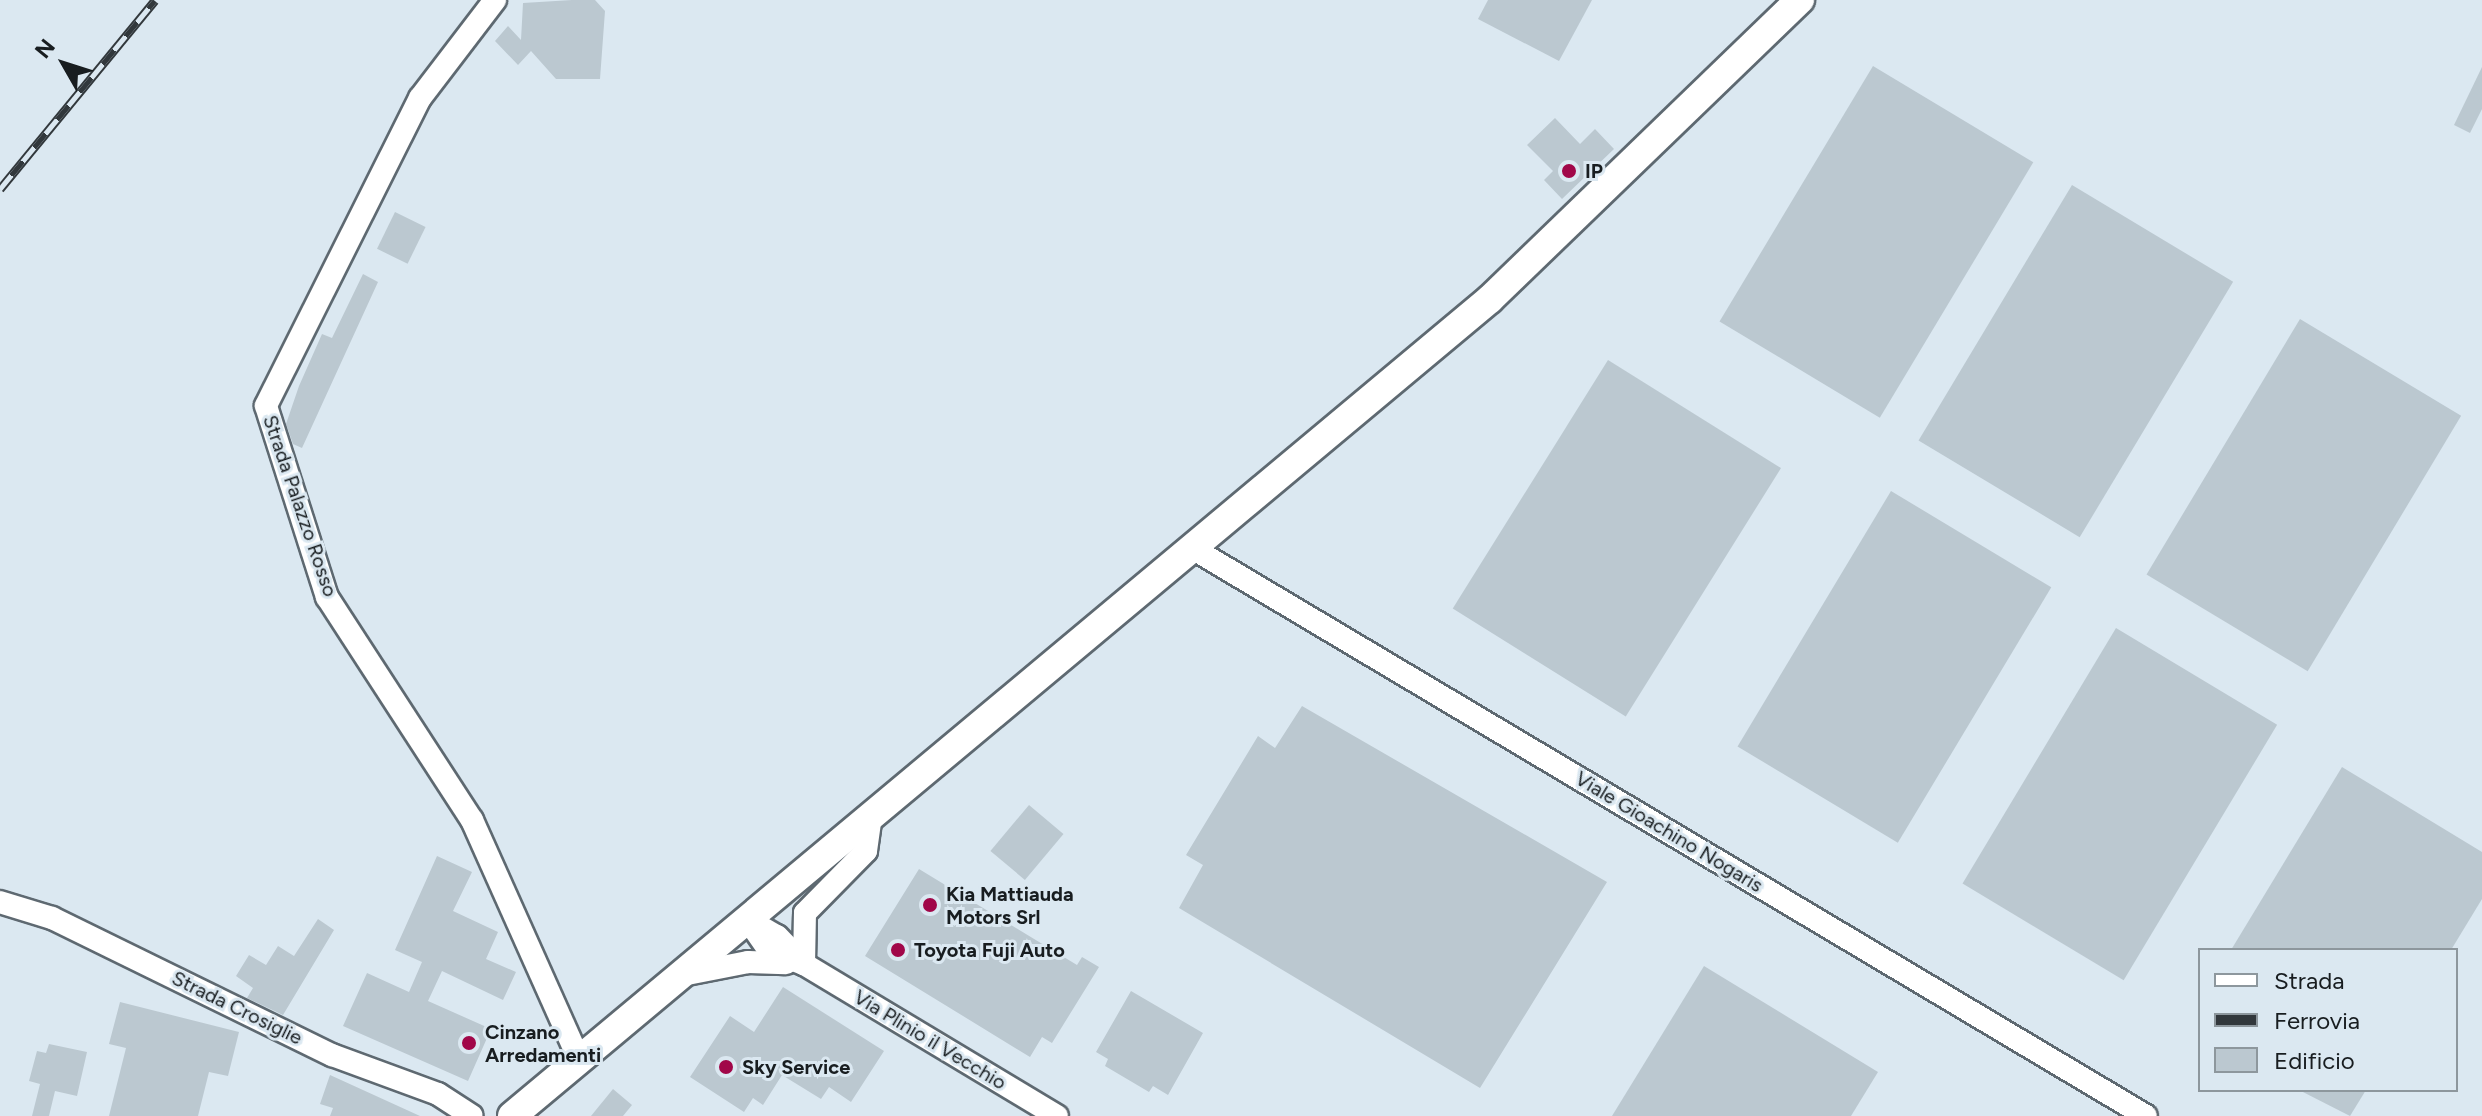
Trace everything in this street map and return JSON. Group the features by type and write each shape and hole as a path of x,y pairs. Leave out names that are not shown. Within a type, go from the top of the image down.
{"main road":[{"path":"512,1116 1490,299 1800,0"}],"street":[{"name":"Strada Palazzo Rosso","path":"495,0 420,98 266,406 327,597 472,820 579,1059"},
{"name":"Viale Gioachino Nogaris","path":"1192,548 2146,1116"},
{"path":"804,964 805,913 866,851 871,816"},
{"name":"Strada Crosiglie","path":"0,902 52,918 332,1055 438,1094 472,1116"},
{"name":"Via Plinio il Vecchio","path":"747,919 762,944 804,964 1057,1116"},
{"name":"Via Plinio il Vecchio","path":"679,976 748,962 804,964"}],"building":[{"path":"595,0 605,11 600,79 556,79 531,51 518,65 495,41 508,26 521,40 523,3"},
{"path":"1488,0 1592,0 1559,61 1478,19"},
{"path":"1873,66 2033,162 1880,418 1720,321"},
{"path":"2482,67 2482,109 2470,133 2454,125"},
{"path":"1555,118 1580,144 1595,129 1614,149 1562,199 1544,180 1553,171 1527,145"},
{"path":"2072,185 2233,282 2080,537 1919,440"},
{"path":"395,212 426,227 408,264 377,249"},
{"path":"363,274 378,282 302,448 293,444 286,424 299,386 322,334 332,338"},
{"path":"2300,319 2461,416 2308,671 2147,574"},
{"path":"1608,360 1781,468 1626,717 1453,608"},
{"path":"1891,491 2051,587 1898,843 1738,746"},
{"path":"2116,628 2277,725 2124,980 1963,883"},
{"path":"1302,706 1607,882 1480,1088 1179,908 1203,865 1186,855 1258,736 1275,748"},
{"path":"2342,767 2482,852 2482,899 2452,948 2232,948"},
{"path":"1029,805 1063,834 1025,880 990,851"},
{"path":"437,856 472,872 453,911 498,932 486,959 516,972 503,1000 442,971 428,1001 491,1029 468,1081 343,1026 367,973 409,992 422,962 395,950"},
{"path":"919,869 1077,965 1082,957 1099,967 1052,1043 1042,1037 1030,1057 865,956"},
{"path":"318,919 334,930 283,1015 247,998 253,988 236,976 249,955 266,965 278,946 294,956"},
{"path":"1704,966 1878,1072 1851,1116 1612,1116"},
{"path":"783,987 884,1051 851,1102 829,1087 821,1099 782,1075 763,1105 753,1098 744,1112 690,1077 730,1016 754,1032"},
{"path":"1131,991 1203,1033 1168,1095 1153,1086 1149,1092 1105,1066 1108,1059 1096,1052"},
{"path":"120,1002 239,1032 228,1076 209,1072 198,1116 109,1116 126,1048 109,1044"},
{"path":"49,1044 87,1052 77,1096 55,1091 49,1116 32,1116 40,1084 29,1081 37,1051 46,1053"},
{"path":"330,1075 420,1116 330,1116 333,1108 320,1104"},
{"path":"613,1089 632,1105 623,1116 591,1116"},
{"path":"2303,1092 2365,1092 2350,1116"}],"railway":[{"path":"0,189 155,0"}],"place":[{"name":"IP","path":"1569,171"},
{"name":"Kia Mattiauda Motors Srl","path":"930,905"},
{"name":"Toyota Fuji Auto","path":"898,950"},
{"name":"Cinzano Arredamenti","path":"469,1043"},
{"name":"Sky Service","path":"726,1067"}]}
